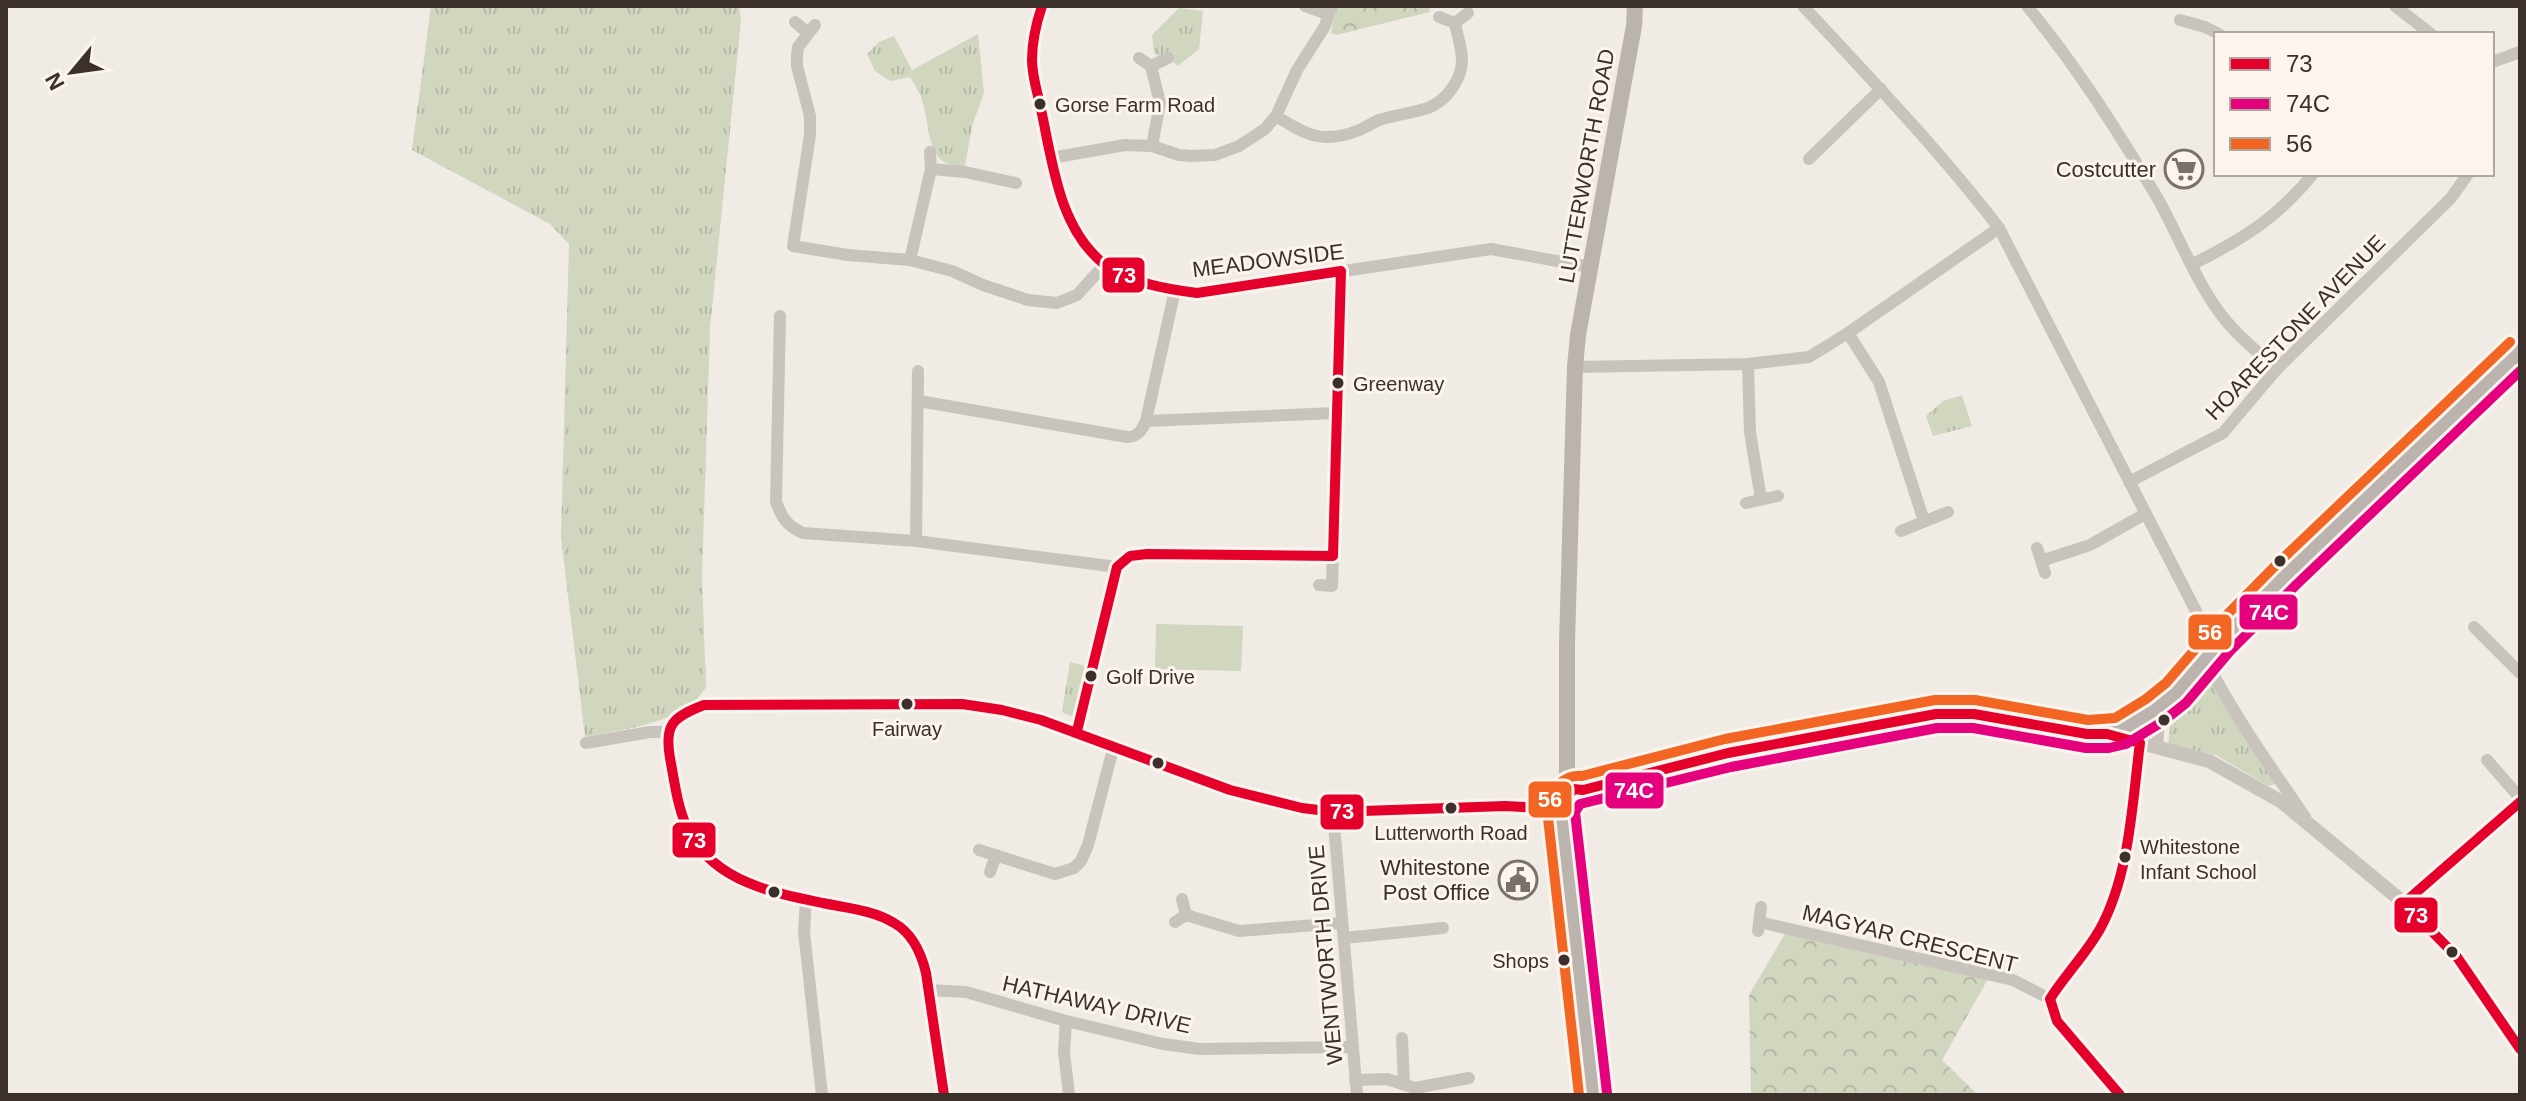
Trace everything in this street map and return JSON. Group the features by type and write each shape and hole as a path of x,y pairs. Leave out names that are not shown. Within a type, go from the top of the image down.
{"main road":[{"name":"LUTTERWORTH ROAD","path":"1573,789 1567,777 1567,643 1575,367 1635,6"},
{"path":"1593,1095 1561,809 1573,789 1583,790 1728,753 1936,714 1974,714 2087,734 2107,734 2136,723 2176,693 2220,642 2309,553 2520,352"}],"street":[{"path":"1042,6 1031,51 1059,193 1082,242 1105,264 1129,278 1175,290"},
{"path":"1051,158 1125,145 1152,146 1179,155 1215,155 1246,142 1265,129 1276,116 1297,70 1325,26 1329,10 1305,6"},
{"path":"1803,6 1972,192 1999,228 2202,621 2220,642"},
{"path":"2027,6 2054,39 2127,149 2227,322 2277,369"},
{"path":"2395,6 2428,32"},
{"path":"1455,23 1468,13"},
{"path":"1439,17 1455,23"},
{"path":"2180,20 2215,32"},
{"path":"795,22 812,29 798,47 797,66 810,116 810,135 793,246 848,255 910,260 952,271 1028,300 1057,303 1077,295 1105,264"},
{"path":"1276,116 1313,136 1336,138 1442,101 1457,80 1462,65 1455,23"},
{"path":"2494,61 2520,52"},
{"path":"1139,58 1151,66 1160,103 1152,146"},
{"path":"1151,66 1168,58"},
{"path":"1809,159 1881,89"},
{"path":"910,260 931,169 930,152"},
{"path":"931,169 1003,174 1016,183"},
{"path":"2193,264 2234,244 2261,226 2311,176"},
{"name":"HOARESTONE AVENUE","path":"2129,482 2223,433 2277,369 2451,198 2467,176"},
{"path":"1575,367 1748,364 1809,357 1999,228"},
{"name":"MEADOWSIDE","path":"1146,421 1175,290 1197,293 1491,249 1590,267"},
{"path":"1319,585 1332,586 1341,271"},
{"path":"780,316 776,501 786,523 803,533 916,541 1117,567"},
{"path":"1848,333 1879,382 1924,521"},
{"path":"1748,364 1750,432 1761,499"},
{"path":"916,541 918,371"},
{"path":"919,401 1127,437 1140,432 1146,421 1336,413"},
{"path":"1746,503 1778,496"},
{"path":"1901,531 1948,512"},
{"path":"2037,548 2043,567 2145,514"},
{"path":"1077,731 1117,567 1127,557 1133,554 1333,556"},
{"path":"2474,627 2520,673"},
{"path":"2205,659 2227,702 2309,823"},
{"path":"944,1095 924,964 917,946 904,930 883,916 806,899 745,882 723,872 697,847 682,814 667,744 667,732 673,720 704,705 995,707 1077,731 1211,783 1268,801 1333,812 1453,807 1561,809"},
{"path":"2157,747 2160,707"},
{"path":"586,743 667,732"},
{"path":"2107,734 2198,757 2231,771 2282,802 2404,903 2457,957 2520,1049"},
{"path":"2120,1095 2057,1021 2050,999 2087,952 2114,893 2140,743"},
{"path":"979,850 1055,874 1074,868 1088,845 1114,745"},
{"path":"2404,903 2520,800 2487,760"},
{"name":"WENTWORTH DRIVE","path":"1333,812 1357,1095"},
{"path":"990,872 996,855"},
{"path":"806,899 804,932 822,1095"},
{"path":"1182,899 1181,918 1239,931 1342,923"},
{"name":"MAGYAR CRESCENT","path":"1761,907 1758,926 2013,980 2050,999"},
{"path":"1344,938 1443,928"},
{"name":"HATHAWAY DRIVE","path":"928,990 966,992 1066,1021 1163,1044 1200,1049 1353,1047"},
{"path":"1066,1021 1064,1052 1069,1095"},
{"path":"1402,1038 1404,1084"},
{"path":"1355,1080 1387,1079 1415,1088 1469,1078"}],"green space":[{"path":"431,6 739,6 741,20 710,328 702,577 706,687 684,709 652,723 585,737 561,537 569,244 550,224 412,150"},
{"path":"1336,6 1429,6 1430,12 1336,35 1331,33"},
{"path":"1179,8 1203,11 1199,49 1178,66 1168,58 1154,54 1152,35"},
{"path":"978,34 984,93 972,126 965,166 952,165 936,154 921,97 910,77 890,81 875,71 867,54 879,42 894,36 912,70"},
{"path":"1962,395 1972,426 1933,436 1926,416 1943,401"},
{"path":"1156,624 1243,626 1241,671 1155,669"},
{"path":"1070,662 1085,666 1075,714 1071,716 1062,712"},
{"path":"2204,669 2276,784 2268,786 2216,755 2168,744 2173,709"},
{"path":"1786,932 1988,979 1942,1060 1978,1095 1751,1095 1749,995"}],"transit line":[{"name":"73","path":"1042,6 1036,26 1032,67 1055,175 1077,233 1104,264 1137,280 1197,293 1341,271 1333,556 1130,556 1117,567 1077,731"},
{"name":"56","path":"1579,1095 1547,809 1551,796 1563,781 1725,739 1935,700 1975,700 2088,720 2115,718 2166,683 2210,632 2277,564 2510,342"},
{"name":"74C","path":"1607,1093 1575,812 1580,804 1731,767 1937,728 1973,728 2086,748 2126,744 2186,703 2230,651 2297,584 2520,371"},
{"name":"73","path":"944,1095 926,973 911,938 900,927 877,915 785,895 748,883 731,875 702,851 687,826 675,788 668,737 678,718 704,705 962,704 1041,720 1230,790 1302,808 1335,812 1505,806 1561,809 1573,789 1583,790 1728,753 1936,714 1974,714 2087,734 2107,734 2140,743 2124,862 2100,929 2050,999 2057,1021 2120,1095"},
{"name":"73","path":"2520,802 2404,903 2457,957 2520,1049"}],"place":[{"name":"Gorse Farm Road","path":"1040,104"},
{"name":"Costcutter","path":"2184,169"},
{"name":"Greenway","path":"1338,383"},
{"name":"Golf Drive","path":"1091,676"},
{"name":"Fairway","path":"907,704"},
{"name":"Lutterworth Road","path":"1451,808"},
{"name":"Whitestone Infant School","path":"2125,857"},
{"name":"Whitestone Post Office","path":"1518,880"},
{"name":"Shops","path":"1564,960"}]}
